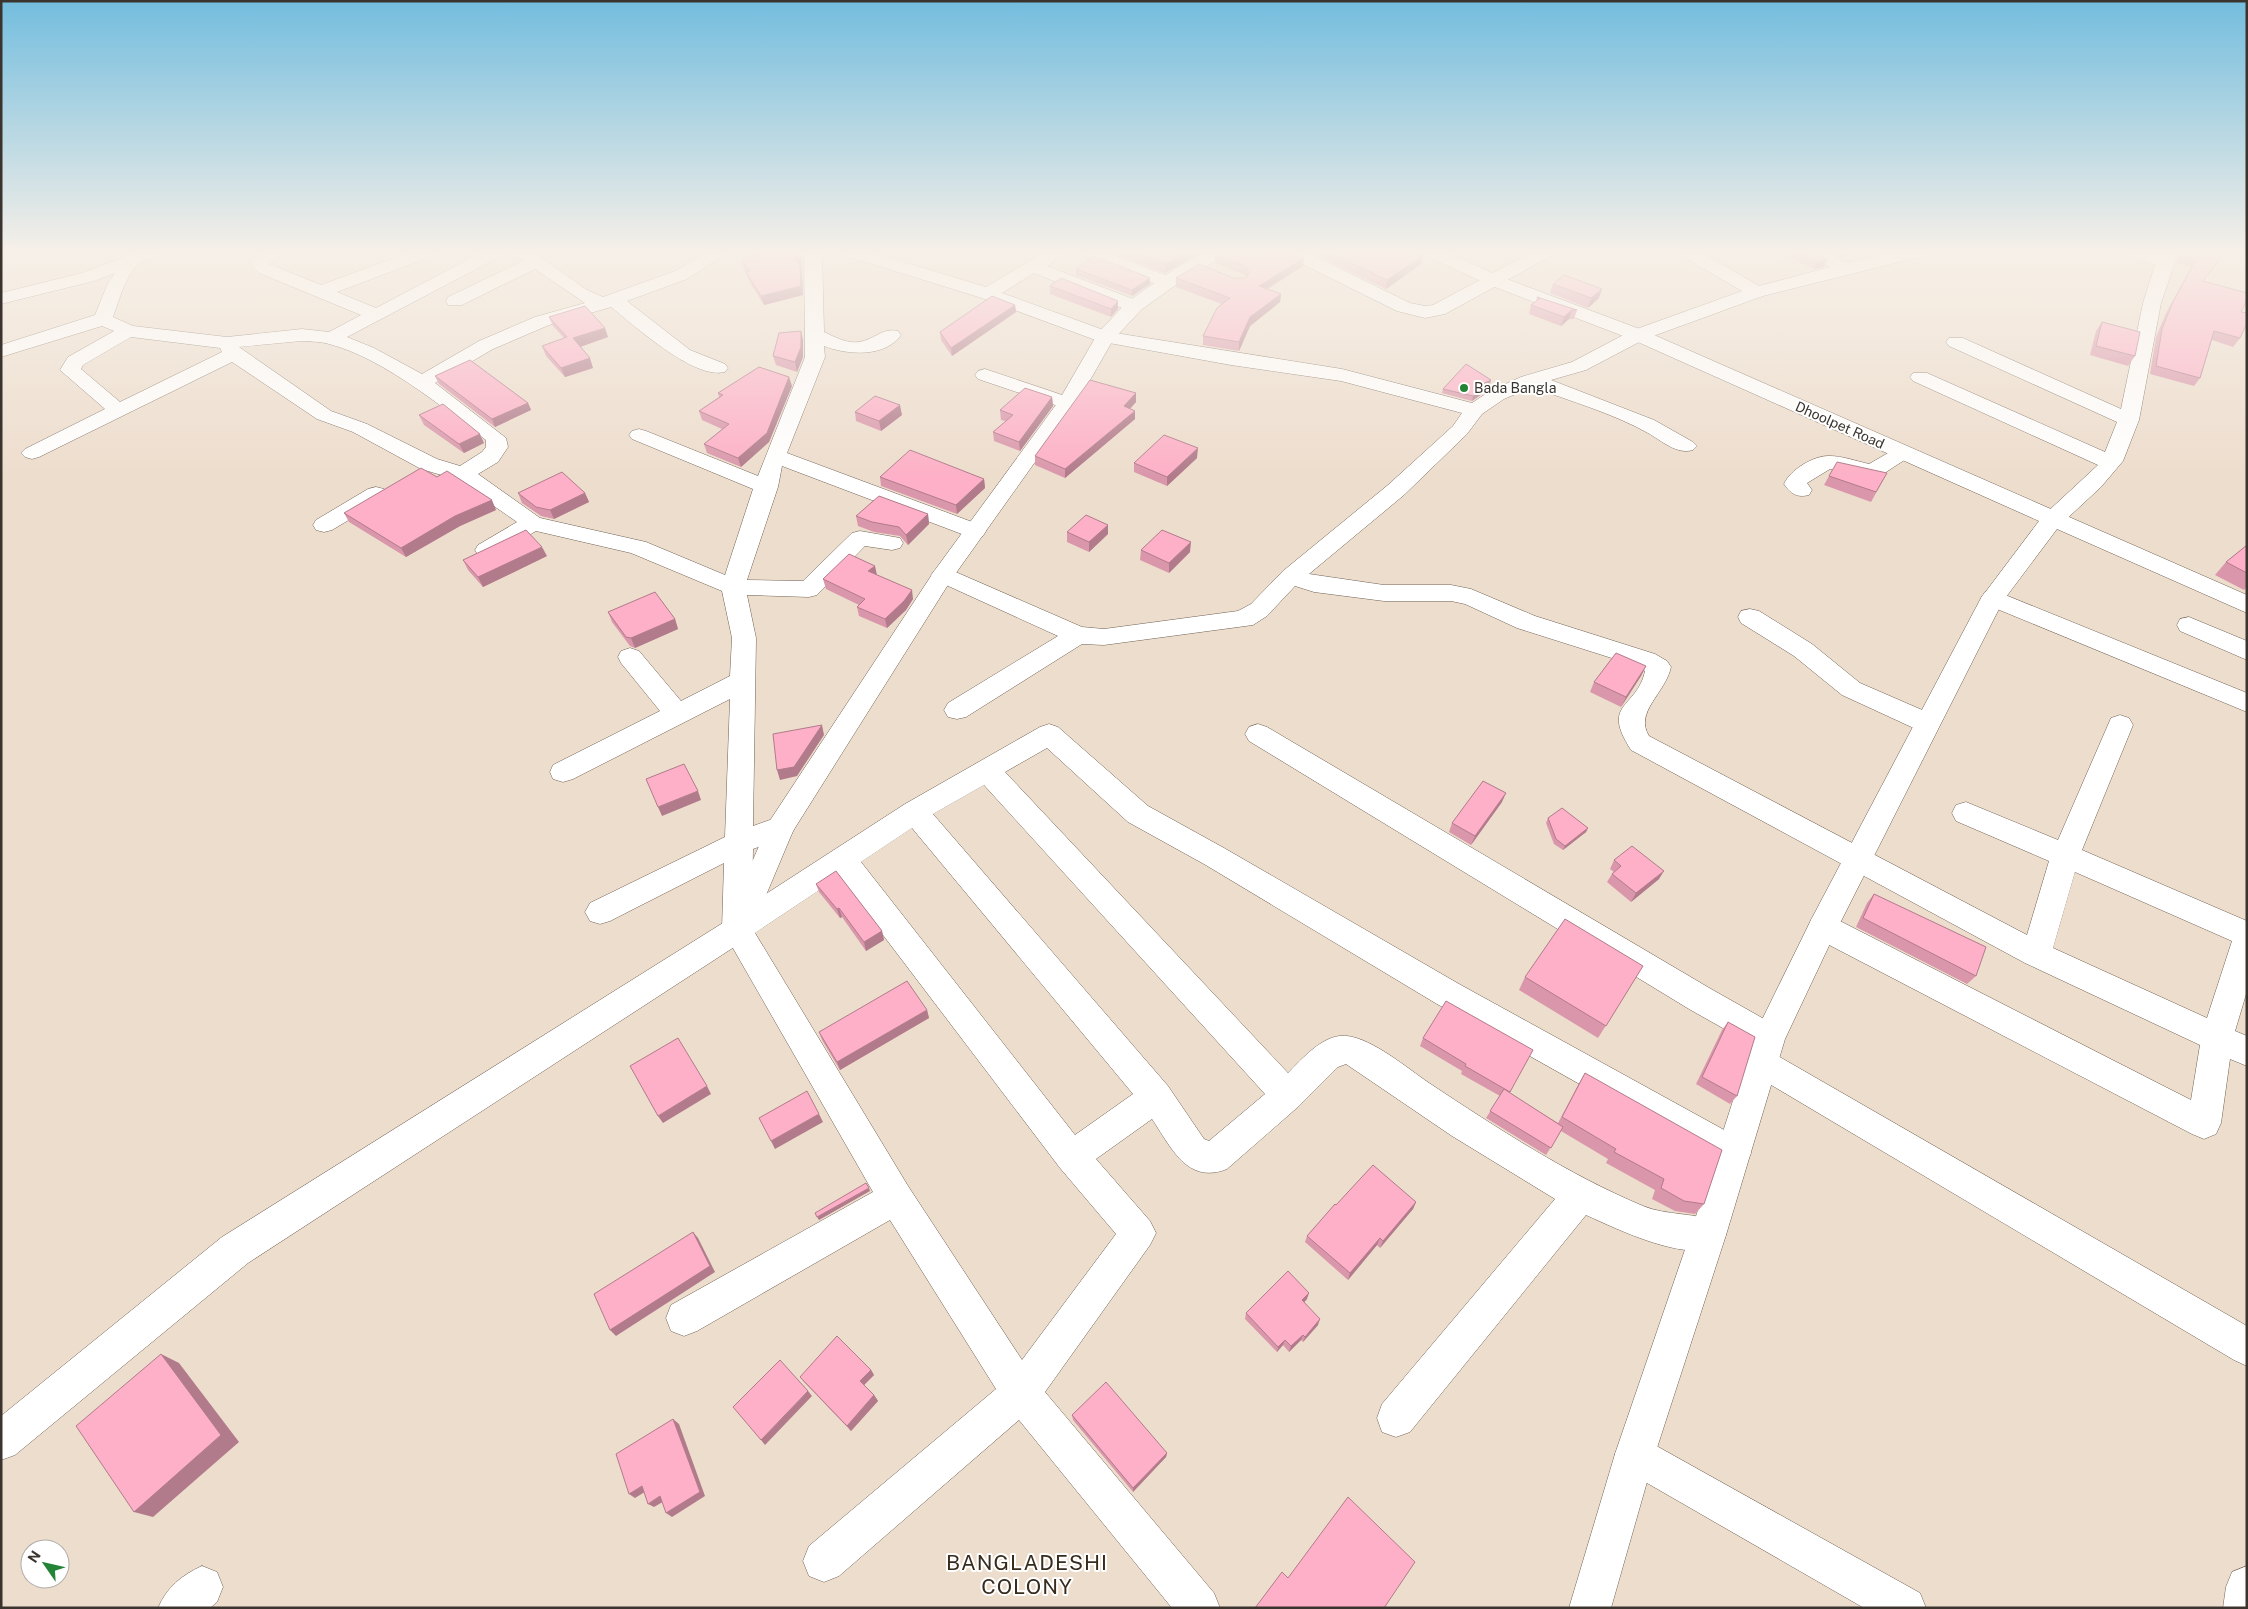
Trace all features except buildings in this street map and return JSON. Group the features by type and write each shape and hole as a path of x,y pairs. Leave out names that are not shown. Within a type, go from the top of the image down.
{"street":[{"path":"1,351 80,326"},
{"path":"118,326 128,331 230,348 324,415 360,428 429,464 463,474 533,523 638,547 733,587 809,589 860,538 892,543"},
{"path":"332,338 354,326"},
{"path":"422,382 486,345 530,326"},
{"path":"642,326 683,354 718,368"},
{"path":"816,326 815,357 798,380 767,487 733,587 744,638 737,929 896,1198 1021,1393 1199,1608"},
{"path":"1075,326 1105,337 1230,360 1342,375 1475,410"},
{"path":"737,929 781,827 943,574 1067,403 1105,337 1115,326"},
{"name":"Dhoolpet Road","path":"1615,326 2247,606"},
{"path":"943,574 1078,635 1104,637 1225,623 1244,619 1259,610 1291,576 1396,490 1460,430 1475,410 1497,395 1532,380 1578,366 1638,335 1662,326"},
{"path":"1590,1608 1636,1454 1708,1235 1765,1051 1823,927 1993,598 2052,520 2111,462 2128,420 2145,326"},
{"path":"117,409 70,370 75,361 128,331"},
{"path":"32,453 230,348 302,335 332,338 367,352 422,382 496,438 498,447 490,456 463,474"},
{"path":"816,336 849,350 869,348 891,335"},
{"path":"1956,342 2128,420"},
{"path":"985,375 1067,403"},
{"path":"1920,377 2111,462"},
{"path":"1532,380 1602,405 1647,424 1686,446"},
{"path":"639,435 767,487"},
{"path":"1801,490 1797,487 1796,482 1822,463 1838,463 1872,471 1902,453"},
{"path":"775,456 975,531"},
{"path":"324,524 429,464"},
{"path":"486,550 533,523"},
{"path":"1291,576 1314,584 1358,590 1384,593 1451,593 1471,597 1526,622 1646,660 1658,666 1658,676 1629,718 1631,732 1640,743 2036,954 2247,1052"},
{"path":"1993,598 2247,703"},
{"path":"1750,617 1804,650 1852,689 1927,723"},
{"path":"2189,625 2247,651"},
{"path":"957,710 1078,635"},
{"path":"630,657 676,713"},
{"path":"563,772 676,713 743,681"},
{"path":"2036,954 2065,857 2120,725"},
{"path":"1,1441 235,1250 737,929 915,812 1049,734 1138,814 1214,856 1448,994 1734,1153"},
{"path":"1258,734 1674,984 1765,1051 2247,1347"},
{"path":"988,771 1288,1096"},
{"path":"915,812 1156,1097 1192,1150 1203,1158 1215,1158 1288,1096 1328,1055 1346,1050 1360,1055 1464,1125 1580,1195 1644,1224 1708,1235"},
{"path":"1966,813 2247,934"},
{"path":"600,912 739,843 781,827"},
{"path":"824,1561 1021,1393 1138,1233 1072,1157 842,859"},
{"path":"1823,927 2204,1123 2217,1038 2247,940"},
{"path":"1072,1157 1156,1097"},
{"path":"1396,1418 1580,1195"},
{"path":"684,1318 896,1198"},
{"path":"1636,1454 1905,1608"},
{"path":"2244,1608 2247,1586"}],"place":[{"name":"Bada Bangla","path":"1464,388"}],"district":[{"name":"BANGLADESHI COLONY","path":"1027,1574"}]}
